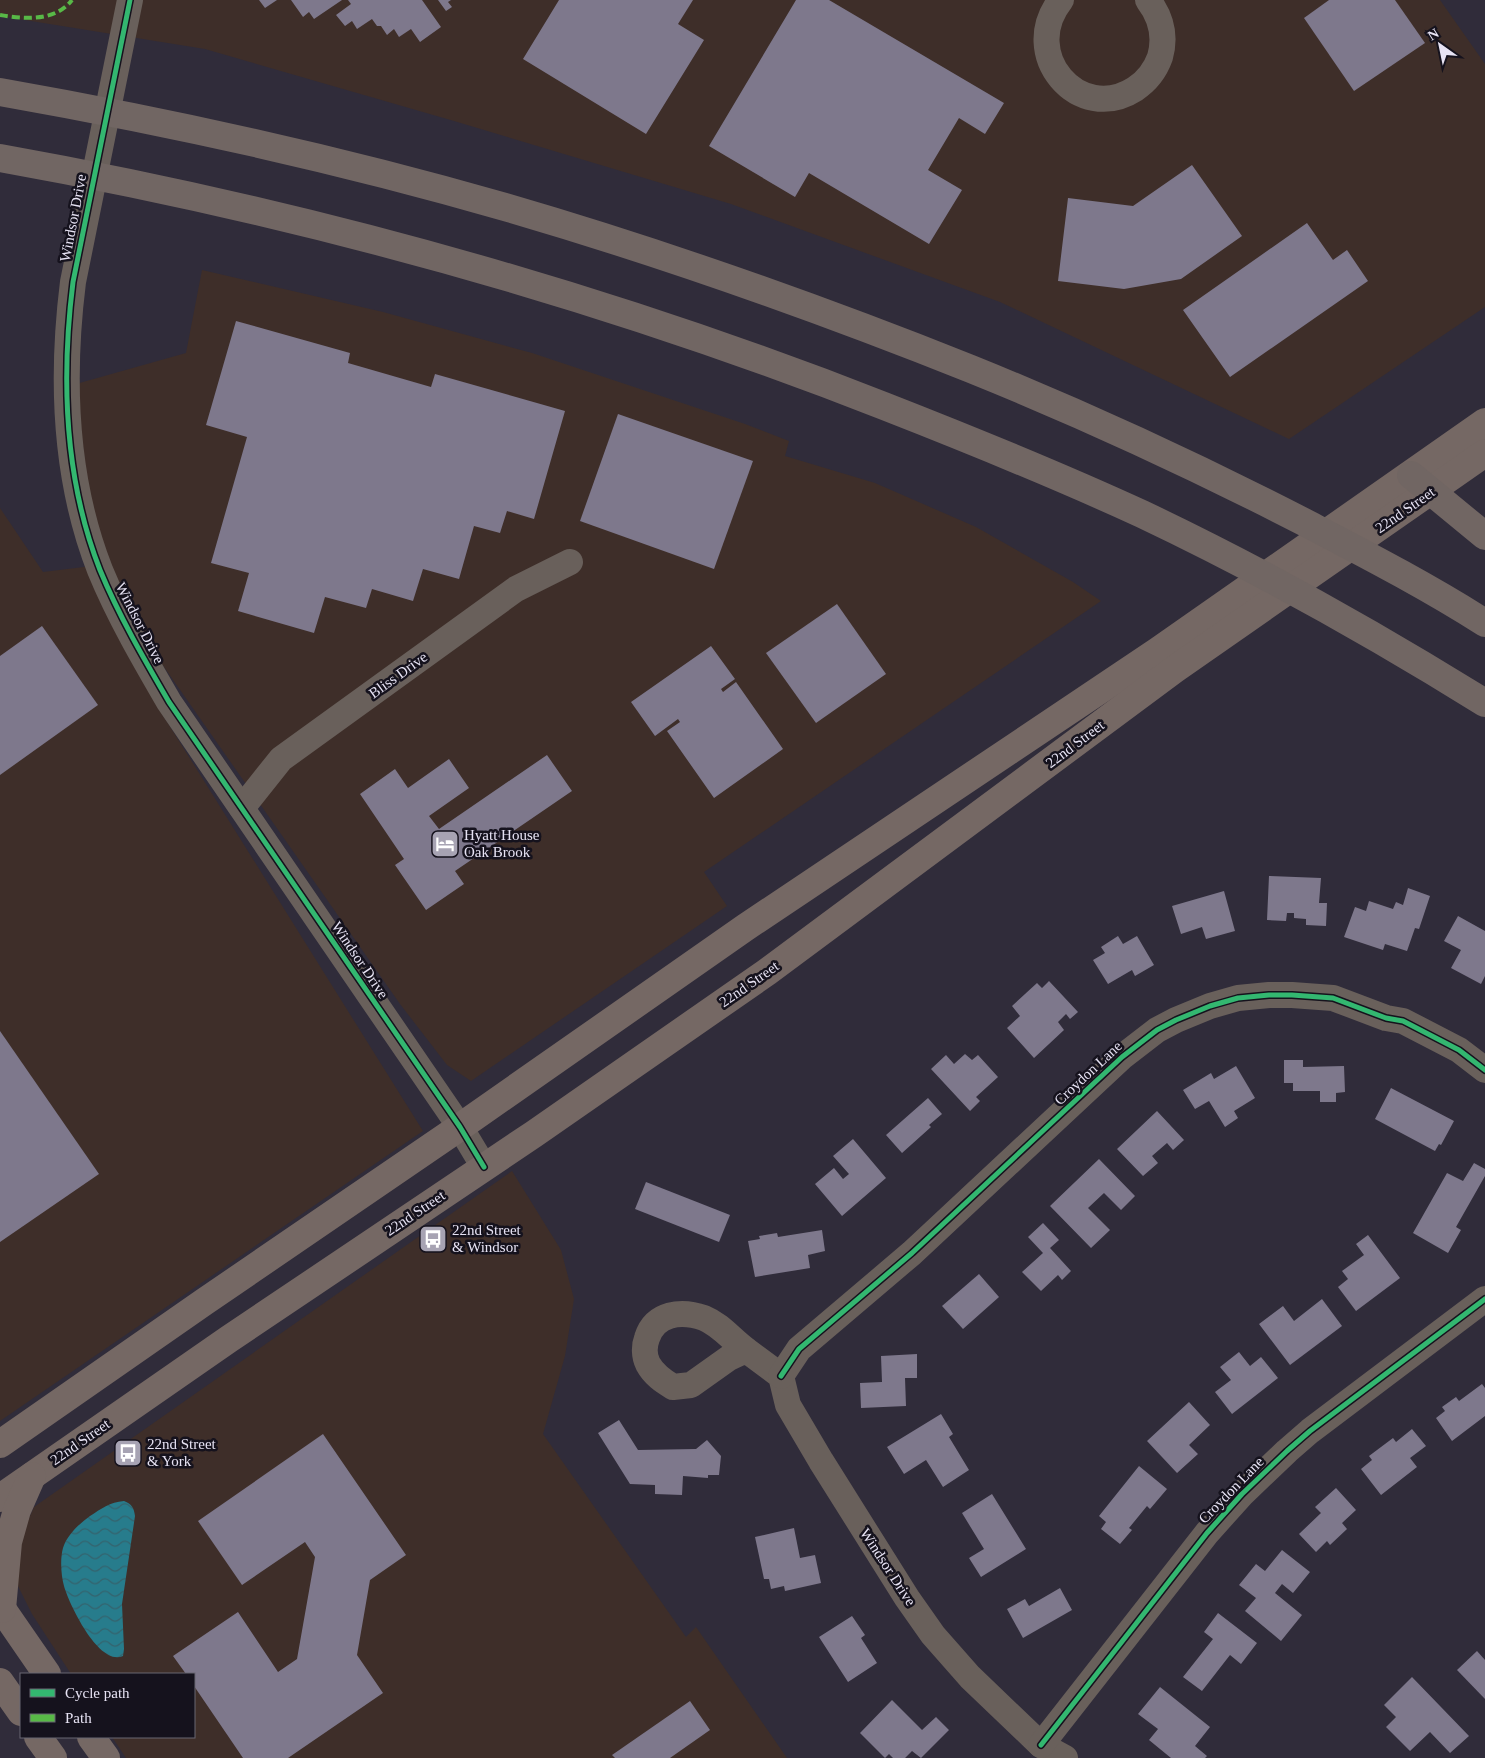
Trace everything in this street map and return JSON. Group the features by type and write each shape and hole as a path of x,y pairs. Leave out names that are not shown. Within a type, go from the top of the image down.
{"highway":[{"path":"0,92 189,128 297,153 501,206 641,249 764,291 917,348 1108,427 1200,470 1339,540 1485,623"},
{"path":"0,158 85,174 270,214 465,264 610,308 787,369 964,437 1140,514 1228,557 1320,606 1485,703"},
{"path":"1420,484 1485,536"}],"main road":[{"name":"22nd Street","path":"2,1440 460,1128 746,927 1158,651 1213,628 1420,484 1485,422"},
{"name":"22nd Street","path":"1420,484 1485,454"},
{"name":"22nd Street","path":"0,1498 229,1338 534,1134 767,972 1175,669 1213,628"},
{"path":"32,1476 17,1510 8,1542 1,1608 47,1673"},
{"path":"0,1682 20,1711"},
{"path":"39,1738 53,1758"},
{"path":"92,1738 106,1758"}],"street":[{"name":"Windsor Drive","path":"130,0 81,240 68,318 65,372 70,446 90,541 107,586 133,641 169,702 484,1166"},
{"path":"1050,3 1045,44 1050,62 1059,77 1081,93 1094,97 1108,98 1133,90 1144,82 1157,66 1163,47 1162,26 1156,10 1148,0"},
{"name":"Bliss Drive","path":"242,808 281,759 516,589 570,562"},
{"name":"Croydon Lane","path":"781,1376 799,1349 912,1253 1122,1058 1151,1034 1176,1020 1210,1006 1238,998 1292,995 1333,998 1386,1018 1403,1021 1459,1050 1485,1070"},
{"name":"Croydon Lane","path":"1041,1745 1207,1533 1242,1494 1310,1431 1485,1299"},
{"path":"746,1350 781,1376"},
{"name":"Windsor Drive","path":"781,1376 788,1405 821,1462 906,1598 933,1635 970,1677 1041,1745 1065,1758"}],"shaded area":[{"path":"0,0 1440,0 1485,64 1485,307 1289,439 1000,302 731,204 205,49 0,16"},
{"path":"202,270 383,312 532,353 745,424 789,441 785,456 875,483 976,527 1073,582 1101,601 704,872 727,906 471,1081 447,1065 400,1004 150,647 114,582 90,509 76,384 186,353"},
{"path":"0,508 43,572 92,566 159,709 423,1131 0,1421"},
{"path":"512,1171 561,1250 574,1299 565,1356 543,1434 686,1637 696,1627 787,1758 126,1758 113,1738 195,1738 195,1673 70,1673 32,1614 17,1584 18,1542 34,1507"}],"water":[{"path":"124,1501 132,1507 135,1516 122,1604 123,1656 114,1657 104,1652 95,1643 86,1632 72,1606 64,1586 61,1557 67,1539 74,1530 90,1516 106,1506"}],"building":[{"path":"259,0 277,0 265,8"},
{"path":"291,0 342,0 314,19 309,12 303,17"},
{"path":"348,0 422,0 441,27 420,42 411,29 399,37 394,29 387,35 381,26 377,26 372,19 357,29 352,21 345,26 336,15 351,4"},
{"path":"438,0 451,0 448,2 452,7 446,11"},
{"path":"559,0 693,0 678,24 704,40 646,134 523,59"},
{"path":"796,0 829,0 1004,103 985,134 959,118 928,170 962,190 929,244 809,173 795,197 709,146"},
{"path":"1329,0 1395,0 1425,43 1354,91 1304,18"},
{"path":"1192,165 1242,236 1181,279 1124,289 1058,281 1068,198 1133,206"},
{"path":"1307,223 1333,260 1347,250 1368,281 1230,377 1183,310"},
{"path":"236,321 350,353 348,363 431,387 435,374 565,411 534,519 507,511 500,533 474,526 459,579 423,569 413,601 372,589 366,608 325,597 314,633 238,611 249,573 211,563 247,437 206,425"},
{"path":"618,414 753,461 714,569 580,521"},
{"path":"837,604 886,674 816,723 766,653"},
{"path":"42,626 98,705 0,775 0,656"},
{"path":"711,646 735,679 721,689 723,692 736,682 783,749 714,798 667,731 680,722 678,719 655,736 631,702"},
{"name":"Hyatt House Oak Brook","path":"547,755 572,791 455,871 464,884 426,910 395,865 404,859 360,794 395,769 408,788 449,759 469,788 429,816 439,829"},
{"path":"1269,876 1321,878 1319,903 1327,903 1326,926 1306,925 1306,919 1294,918 1294,913 1287,913 1286,921 1267,920"},
{"path":"1408,888 1430,896 1419,929 1415,928 1407,951 1385,944 1383,950 1344,937 1355,907 1366,911 1369,901 1393,909 1396,902 1403,905"},
{"path":"1224,891 1235,931 1206,939 1202,927 1181,934 1172,906"},
{"path":"1458,916 1485,931 1485,976 1481,984 1451,968 1461,950 1444,941"},
{"path":"1118,936 1123,944 1137,936 1154,965 1135,976 1132,970 1108,984 1093,960 1105,953 1101,947"},
{"path":"1049,981 1078,1012 1070,1019 1066,1014 1058,1022 1064,1030 1034,1058 1007,1028 1020,1016 1012,1006 1037,983 1042,988"},
{"path":"0,1031 99,1174 0,1242"},
{"path":"965,1054 972,1060 978,1055 998,1077 976,1097 980,1101 970,1111 931,1069 946,1055 954,1064"},
{"path":"1284,1060 1303,1060 1303,1067 1344,1066 1345,1092 1336,1093 1336,1102 1320,1102 1320,1091 1293,1091 1293,1083 1284,1083"},
{"path":"1236,1066 1255,1098 1234,1111 1238,1118 1225,1127 1209,1101 1195,1109 1183,1090 1211,1073 1214,1079"},
{"path":"1391,1088 1454,1121 1441,1145 1439,1144 1435,1151 1375,1119"},
{"path":"928,1098 942,1114 929,1125 931,1127 902,1153 886,1135"},
{"path":"1157,1111 1184,1140 1173,1150 1167,1143 1152,1156 1158,1163 1143,1176 1117,1149"},
{"path":"853,1139 886,1178 842,1216 815,1184 834,1168 843,1179 849,1174 833,1156"},
{"path":"1099,1159 1135,1196 1121,1210 1104,1193 1088,1208 1110,1230 1091,1248 1050,1206"},
{"path":"1474,1163 1485,1169 1485,1176 1456,1227 1461,1230 1448,1253 1413,1233 1447,1173 1463,1181"},
{"path":"646,1182 730,1215 719,1242 635,1209"},
{"path":"1043,1223 1059,1240 1050,1248 1071,1271 1062,1280 1058,1275 1041,1291 1022,1272 1043,1253 1028,1237"},
{"path":"822,1230 825,1251 808,1255 810,1268 755,1277 748,1241 760,1239 759,1236 777,1233 778,1237"},
{"path":"1368,1235 1400,1278 1356,1311 1338,1287 1348,1279 1342,1271 1364,1255 1356,1244"},
{"path":"979,1274 999,1297 963,1329 942,1306"},
{"path":"1322,1299 1342,1326 1290,1365 1259,1324 1283,1306 1294,1321"},
{"path":"1239,1352 1250,1366 1261,1357 1278,1378 1232,1414 1215,1392 1231,1380 1220,1367"},
{"path":"917,1354 917,1378 905,1378 906,1406 861,1408 860,1383 882,1382 881,1356"},
{"path":"1482,1384 1485,1388 1485,1416 1452,1441 1436,1418 1445,1411 1442,1407 1456,1397 1459,1401"},
{"path":"1189,1402 1210,1425 1189,1445 1198,1454 1177,1473 1147,1441"},
{"path":"941,1414 953,1434 949,1437 969,1470 943,1487 926,1460 904,1474 887,1447"},
{"path":"619,1420 638,1450 696,1449 707,1440 721,1456 719,1475 708,1475 708,1478 683,1476 682,1495 655,1494 655,1485 630,1484 598,1433"},
{"path":"1412,1429 1426,1446 1410,1458 1417,1467 1381,1495 1361,1469 1372,1460 1369,1456 1393,1438 1396,1442"},
{"path":"323,1434 406,1555 370,1580 357,1655 383,1693 288,1758 243,1758 195,1687 195,1673 185,1673 173,1656 238,1612 278,1672 297,1659 315,1557 305,1542 242,1585 198,1521"},
{"path":"1139,1466 1167,1489 1150,1509 1147,1506 1129,1528 1132,1530 1120,1544 1101,1529 1106,1522 1099,1516"},
{"path":"1336,1488 1356,1510 1342,1523 1347,1529 1330,1545 1327,1541 1316,1552 1299,1534 1321,1513 1315,1507"},
{"path":"992,1494 1026,1549 981,1577 969,1558 984,1549 962,1513"},
{"path":"794,1528 800,1558 815,1555 821,1583 785,1591 784,1586 771,1589 769,1579 764,1579 755,1537"},
{"path":"1282,1550 1310,1572 1293,1593 1282,1584 1275,1593 1302,1615 1281,1641 1245,1611 1256,1598 1239,1585 1256,1564 1265,1571"},
{"path":"1060,1588 1072,1610 1023,1638 1007,1609 1025,1599 1029,1606"},
{"path":"1218,1613 1257,1643 1241,1664 1230,1655 1202,1691 1183,1677 1213,1639 1204,1632"},
{"path":"852,1616 865,1635 861,1638 877,1663 848,1682 819,1637"},
{"path":"1477,1651 1485,1660 1485,1699 1457,1670"},
{"path":"1412,1677 1469,1736 1450,1753 1430,1732 1410,1751 1386,1727 1396,1717 1384,1705"},
{"path":"1160,1687 1210,1727 1195,1746 1207,1756 1205,1758 1171,1758 1149,1740 1158,1729 1138,1714"},
{"path":"892,1700 922,1730 936,1717 949,1730 921,1758 912,1751 905,1758 893,1758 889,1754 885,1758 860,1733"},
{"path":"690,1701 710,1730 670,1758 615,1758 612,1755"}],"marked path":[{"path":"0,15 29,18 39,17 57,12 72,0"}],"cycle path":[{"path":"130,0 73,282 69,318 67,355 68,428 72,464 88,535 100,570 115,604 169,702 460,1127 484,1167"},
{"path":"781,1376 799,1349 912,1253 1122,1057 1157,1030 1176,1020 1210,1006 1238,998 1269,995 1333,998 1386,1018 1403,1021 1459,1050 1485,1070"},
{"path":"1041,1745 1207,1533 1242,1494 1310,1431 1485,1299"}],"place":[{"name":"Hyatt House Oak Brook","path":"445,844"},
{"name":"22nd Street & Windsor","path":"433,1239"},
{"name":"22nd Street & York","path":"128,1453"}]}
